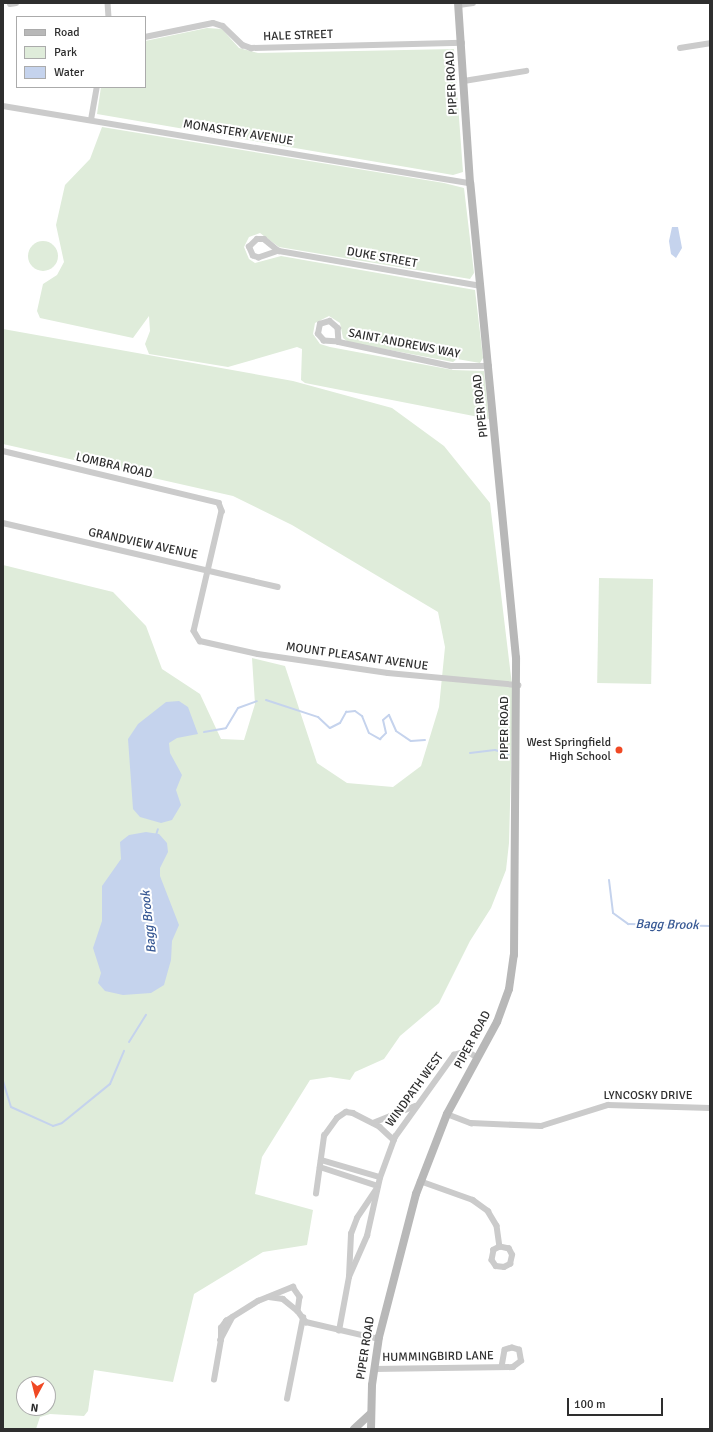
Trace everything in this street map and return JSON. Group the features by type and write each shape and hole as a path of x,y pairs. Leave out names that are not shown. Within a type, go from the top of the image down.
{"main road":[{"name":"PIPER ROAD","path":"371,1429 374,1369 379,1339 420,1181 448,1114 500,1015 513,964 518,685 482,286 470,183 462,43 458,4"},
{"path":"354,1429 371,1413"}],"street":[{"path":"10,4 16,3"},
{"path":"108,3 109,16"},
{"path":"458,4 473,3"},
{"name":"HALE STREET","path":"146,37 213,23 223,26 243,45 251,48 462,43"},
{"path":"680,48 710,43"},
{"path":"464,81 526,71"},
{"path":"91,120 97,88"},
{"name":"MONASTERY AVENUE","path":"3,106 470,183"},
{"name":"DUKE STREET","path":"279,251 259,258 251,253 249,247 252,241 260,238 279,251 482,286"},
{"name":"SAINT ANDREWS WAY","path":"339,342 336,324 330,321 320,324 317,331 321,339 451,366 489,366"},
{"name":"LOMBRA ROAD","path":"3,451 219,503 222,511 208,569"},
{"name":"GRANDVIEW AVENUE","path":"3,523 208,569 278,587"},
{"name":"MOUNT PLEASANT AVENUE","path":"208,569 195,637 202,642 258,654 422,677 518,685"},
{"name":"WINDPATH WEST","path":"349,1277 368,1236 380,1177 394,1140 416,1106 454,1055 467,1051 478,1058"},
{"name":"LYNCOSKY DRIVE","path":"448,1114 471,1123 541,1126 591,1108 613,1105 710,1108"},
{"path":"373,1123 416,1106"},
{"path":"316,1194 324,1136 337,1118 346,1112 373,1123 394,1140"},
{"path":"321,1160 380,1177"},
{"path":"320,1168 378,1186"},
{"path":"420,1181 485,1208 495,1222 500,1247"},
{"name":"WINDPATH WEST","path":"339,1331 349,1277 351,1234 378,1186"},
{"path":"214,1380 222,1325 265,1298 295,1287 300,1297 298,1311"},
{"path":"265,1298 283,1299 298,1311 311,1325 379,1339"},
{"path":"287,1399 303,1318"},
{"name":"HUMMINGBIRD LANE","path":"374,1369 502,1367"}],"green space":[{"path":"207,28 222,29 239,48 258,53 454,49 463,172 453,175 97,114 101,88 146,88 146,41"},
{"path":"102,127 444,183 464,188 474,273 470,279 279,247 260,233 249,237 244,247 249,259 255,263 281,256 475,290 483,358 480,363 457,359 453,362 348,342 343,338 340,323 329,316 315,323 313,334 320,344 330,347 453,370 484,371 489,419 305,383 301,380 302,349 297,347 228,367 149,354 145,344 150,331 149,316 133,338 40,318 37,311 43,284 57,275 64,262 56,225 65,185 90,159"},
{"path":"43,241 49,242 57,250 57,262 49,270 43,271 37,270 29,262 28,256 29,250 37,242"},
{"path":"3,329 293,381 392,408 444,446 490,503 513,693 509,843 506,870 491,908 470,941 439,1003 400,1036 384,1059 355,1072 350,1080 330,1077 310,1080 262,1157 255,1194 313,1210 307,1245 263,1252 194,1294 173,1382 94,1370 88,1411 84,1416 56,1414 56,1376 16,1376 16,1416 43,1416 40,1417 36,1429 3,1429 3,565 113,592 146,626 162,669 200,694 221,739 244,740 255,704 252,658 285,666 317,763 347,783 393,787 421,766 439,707 445,647 438,612 292,525 233,496 3,444"},
{"path":"599,578 653,579 651,684 597,683"}],"water":[{"path":"672,227 678,227 682,248 676,258 671,254 669,241"},
{"path":"179,701 188,707 198,734 177,738 169,743 170,753 182,775 176,790 181,805 172,820 161,823 140,817 133,809 128,739 138,724 166,702"},
{"path":"146,832 159,834 167,843 168,852 160,868 160,876 179,925 172,941 171,960 164,985 151,993 123,995 105,991 98,983 101,973 93,948 102,921 102,886 121,859 120,842 129,835"}],"waterway":[{"name":"Bagg Brook","path":"266,700 318,717 330,728 340,723 346,712 355,711 362,716 369,733 380,739 386,733 383,720 389,715 396,731 411,741 425,740"},
{"name":"Bagg Brook","path":"204,732 226,728 238,708 257,701"},
{"name":"Bagg Brook","path":"470,753 495,750 508,754"},
{"name":"Bagg Brook","path":"156,835 158,829"},
{"name":"Bagg Brook","path":"609,880 613,913 628,924 710,926"},
{"name":"Bagg Brook","path":"129,1042 146,1015"},
{"name":"Bagg Brook","path":"3,1081 11,1107 53,1126 62,1123 110,1084 124,1051"}],"place":[{"name":"West Springfield High School","path":"619,750"}]}
